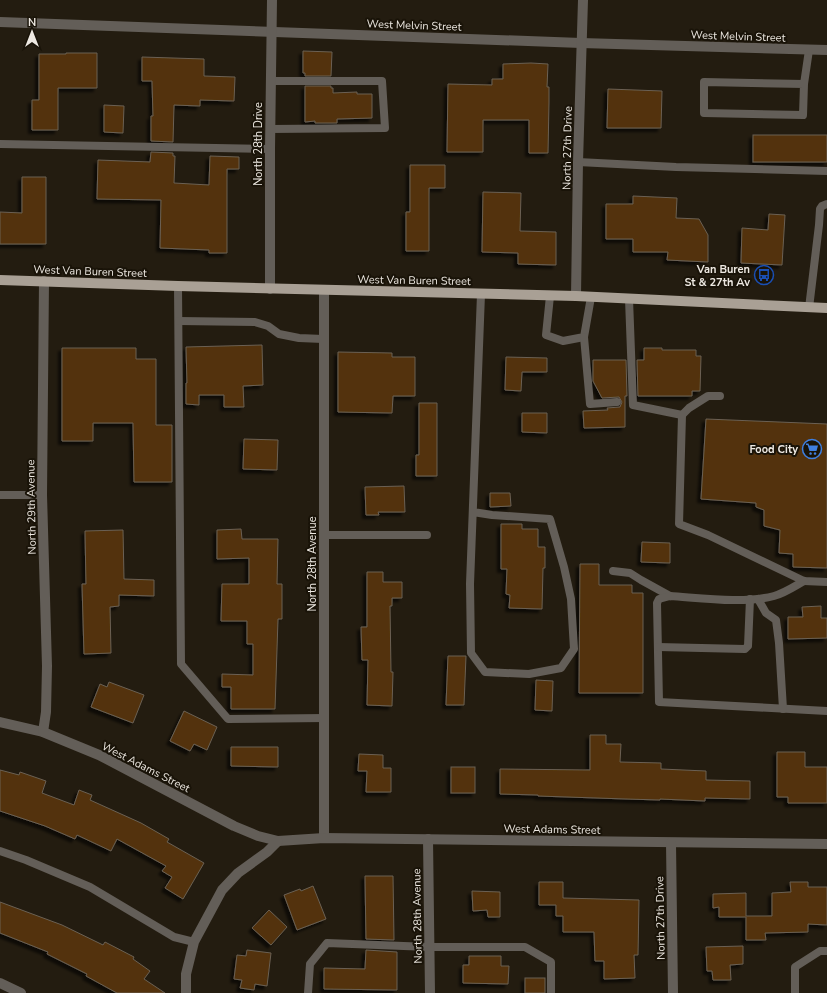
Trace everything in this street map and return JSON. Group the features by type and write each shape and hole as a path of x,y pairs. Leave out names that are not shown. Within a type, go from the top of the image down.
{"main road":[{"name":"West Van Buren Street","path":"0,280 270,289 576,296 827,308"}],"street":[{"name":"North 28th Drive","path":"270,289 272,0"},
{"name":"North 27th Drive","path":"576,296 583,0"},
{"name":"West Melvin Street","path":"0,22 582,44 827,50"},
{"name":"North 29th Avenue","path":"43,732 46,712 47,666 42,495 44,281"},
{"name":"North 28th Avenue","path":"324,290 324,838"},
{"name":"West Adams Street","path":"0,722 43,732 99,756 234,826 258,836 278,841 324,838 827,844"},
{"name":"North 28th Avenue","path":"428,840 430,993"},
{"path":"186,993 186,974 194,942 222,890 238,873 267,852 278,841"},
{"name":"North 27th Drive","path":"671,843 673,993"},
{"path":"0,983 20,993"}],"lane":[{"path":"804,84 704,82 704,113 803,115 804,84 809,50"},
{"path":"270,129 385,128 382,81 271,81"},
{"path":"0,144 270,149"},
{"path":"578,162 676,167 827,171"},
{"path":"809,308 820,209 822,206 827,204"},
{"path":"178,286 181,664 228,719 325,718"},
{"path":"473,512 492,515 550,519 564,567 571,606 574,649 560,668 529,674 485,672 472,653 470,584 481,294"},
{"path":"550,296 546,335 563,341 584,337"},
{"path":"591,297 584,337 590,404 617,402"},
{"path":"629,299 633,405 682,415"},
{"path":"179,321 255,322 268,326 279,334 299,338 323,338"},
{"path":"720,396 708,396 689,408 682,415 679,524 708,535 804,581 827,582"},
{"path":"0,496 42,495"},
{"path":"324,534 427,535"},
{"path":"613,571 630,573 670,596"},
{"path":"804,581 775,596 754,599 670,596 659,599 657,603 659,702 827,711"},
{"path":"658,647 745,649 748,646 754,599"},
{"path":"754,599 766,613 776,620 783,708"},
{"path":"0,851 26,860 90,888 174,937 194,942"},
{"path":"308,993 310,964 328,944 429,947 525,947 551,962 551,993"},
{"path":"794,993 794,967 820,951 827,951"}],"building":[{"path":"303,51 332,52 331,76 305,76 305,73 303,73"},
{"path":"97,53 97,88 58,88 58,130 32,130 32,100 39,100 39,54"},
{"path":"142,57 204,59 204,76 235,77 234,101 200,100 200,106 174,105 173,142 151,141 151,116 153,116 152,81 142,81"},
{"path":"503,64 548,64 548,153 529,153 529,120 483,120 483,152 447,152 448,84 492,85 492,79 503,79"},
{"path":"305,86 331,86 331,88 333,88 333,93 357,92 357,94 372,94 372,118 337,119 337,123 315,123 315,121 305,122"},
{"path":"608,89 662,91 661,128 607,128"},
{"path":"104,105 124,106 123,133 104,132"},
{"path":"753,135 827,135 827,162 753,162"},
{"path":"151,152 173,153 173,156 175,156 174,183 209,185 210,156 239,157 239,169 227,169 227,253 209,253 209,250 160,248 161,200 97,199 98,160 150,162"},
{"path":"410,165 445,165 445,188 429,188 429,251 406,251 406,212 410,212"},
{"path":"22,177 46,177 46,244 0,244 0,212 22,213"},
{"path":"483,192 521,193 520,231 556,232 556,265 518,264 518,253 482,252"},
{"path":"633,196 677,198 676,218 699,219 708,235 708,262 667,260 668,252 633,252 633,239 606,239 606,204 633,204"},
{"path":"769,214 785,215 782,265 741,263 742,228 768,230"},
{"path":"262,345 263,385 243,386 244,407 224,407 224,395 199,395 199,405 186,404 186,347"},
{"path":"62,348 136,348 136,359 156,359 156,425 172,425 172,482 134,482 133,423 93,423 93,441 62,441"},
{"path":"644,348 662,348 662,350 696,350 696,356 701,356 700,391 692,391 692,396 638,396 637,360 644,360"},
{"path":"338,352 392,353 392,357 415,357 415,396 393,396 392,413 338,412"},
{"path":"506,357 547,358 547,372 522,372 521,391 505,390"},
{"path":"593,360 626,360 627,396 625,396 625,427 584,428 583,411 608,410 607,408 620,407 622,402 619,397 602,398 593,381"},
{"path":"419,403 437,403 437,476 416,476 416,455 419,455"},
{"path":"522,413 547,413 547,433 522,432"},
{"path":"706,419 827,424 827,568 793,567 793,554 779,553 780,530 764,526 764,510 756,507 756,503 701,499"},
{"path":"244,439 278,440 277,470 243,469"},
{"path":"404,486 405,512 378,512 379,515 366,515 365,487"},
{"path":"490,493 510,493 511,506 490,507"},
{"path":"501,524 522,524 522,529 538,529 538,547 545,547 542,609 509,608 510,595 506,594 507,569 501,569"},
{"path":"241,529 242,539 278,539 277,584 282,584 282,619 278,619 275,709 231,709 231,687 222,687 222,674 253,675 253,644 247,644 247,621 221,621 222,584 249,584 249,558 217,559 217,530"},
{"path":"123,530 124,579 154,580 154,596 119,595 119,606 110,607 111,653 84,654 82,584 86,584 85,531"},
{"path":"642,542 670,543 670,563 641,562"},
{"path":"580,564 599,564 599,585 632,585 632,593 643,593 643,693 579,693"},
{"path":"367,572 383,572 383,582 402,582 402,598 392,598 392,606 390,606 391,672 393,672 392,706 367,705 368,660 362,660 361,627 367,627"},
{"path":"821,606 821,618 827,618 827,638 788,639 788,617 803,617 802,607"},
{"path":"448,656 466,656 464,705 446,705"},
{"path":"536,680 553,681 552,711 535,710"},
{"path":"109,682 144,695 133,723 91,707 100,684 107,687"},
{"path":"184,711 217,727 207,750 194,744 190,751 170,741"},
{"path":"590,735 606,735 606,744 621,744 620,762 661,763 661,769 706,771 706,780 750,781 750,799 705,798 705,801 500,794 500,769 590,770"},
{"path":"231,747 278,747 278,767 231,766"},
{"path":"777,752 805,752 805,767 827,767 827,803 788,803 788,797 777,797"},
{"path":"359,754 383,755 383,768 391,768 391,792 366,792 367,771 358,771"},
{"path":"451,767 475,767 475,793 451,793"},
{"path":"0,770 19,775 20,772 46,781 42,793 74,805 79,790 92,795 90,800 141,823 169,839 167,842 204,863 183,899 165,888 172,877 162,871 166,866 117,839 111,851 77,835 75,839 45,826 0,811"},
{"path":"365,876 393,876 394,940 366,939"},
{"path":"539,882 563,882 563,898 639,900 638,955 634,955 635,978 604,979 604,961 595,961 594,932 563,932 563,916 556,916 556,905 539,905"},
{"path":"790,882 808,882 808,887 827,887 827,925 808,924 808,932 765,933 766,940 746,940 746,917 719,917 719,907 713,908 713,894 746,893 746,916 772,916 772,893 791,892"},
{"path":"313,886 326,919 297,930 284,895 300,889 301,891"},
{"path":"472,891 500,892 500,917 488,917 487,910 473,911"},
{"path":"0,902 62,925 103,945 105,942 134,957 133,959 150,971 144,979 165,993 117,993 86,976 87,974 47,954 48,952 0,933"},
{"path":"269,910 287,927 271,945 252,928"},
{"path":"743,946 743,964 730,965 731,980 713,980 712,971 707,971 706,947"},
{"path":"247,950 271,953 267,986 255,984 254,990 240,988 242,980 234,979 237,955 246,956"},
{"path":"366,950 397,952 397,990 324,989 324,968 365,969"},
{"path":"469,956 501,956 501,966 509,966 508,984 463,983 463,965 469,965"},
{"path":"525,978 545,978 545,993 525,993"}],"place":[{"name":"Van Buren St & 27th Av","path":"764,275"},
{"name":"Food City","path":"812,449"}]}
